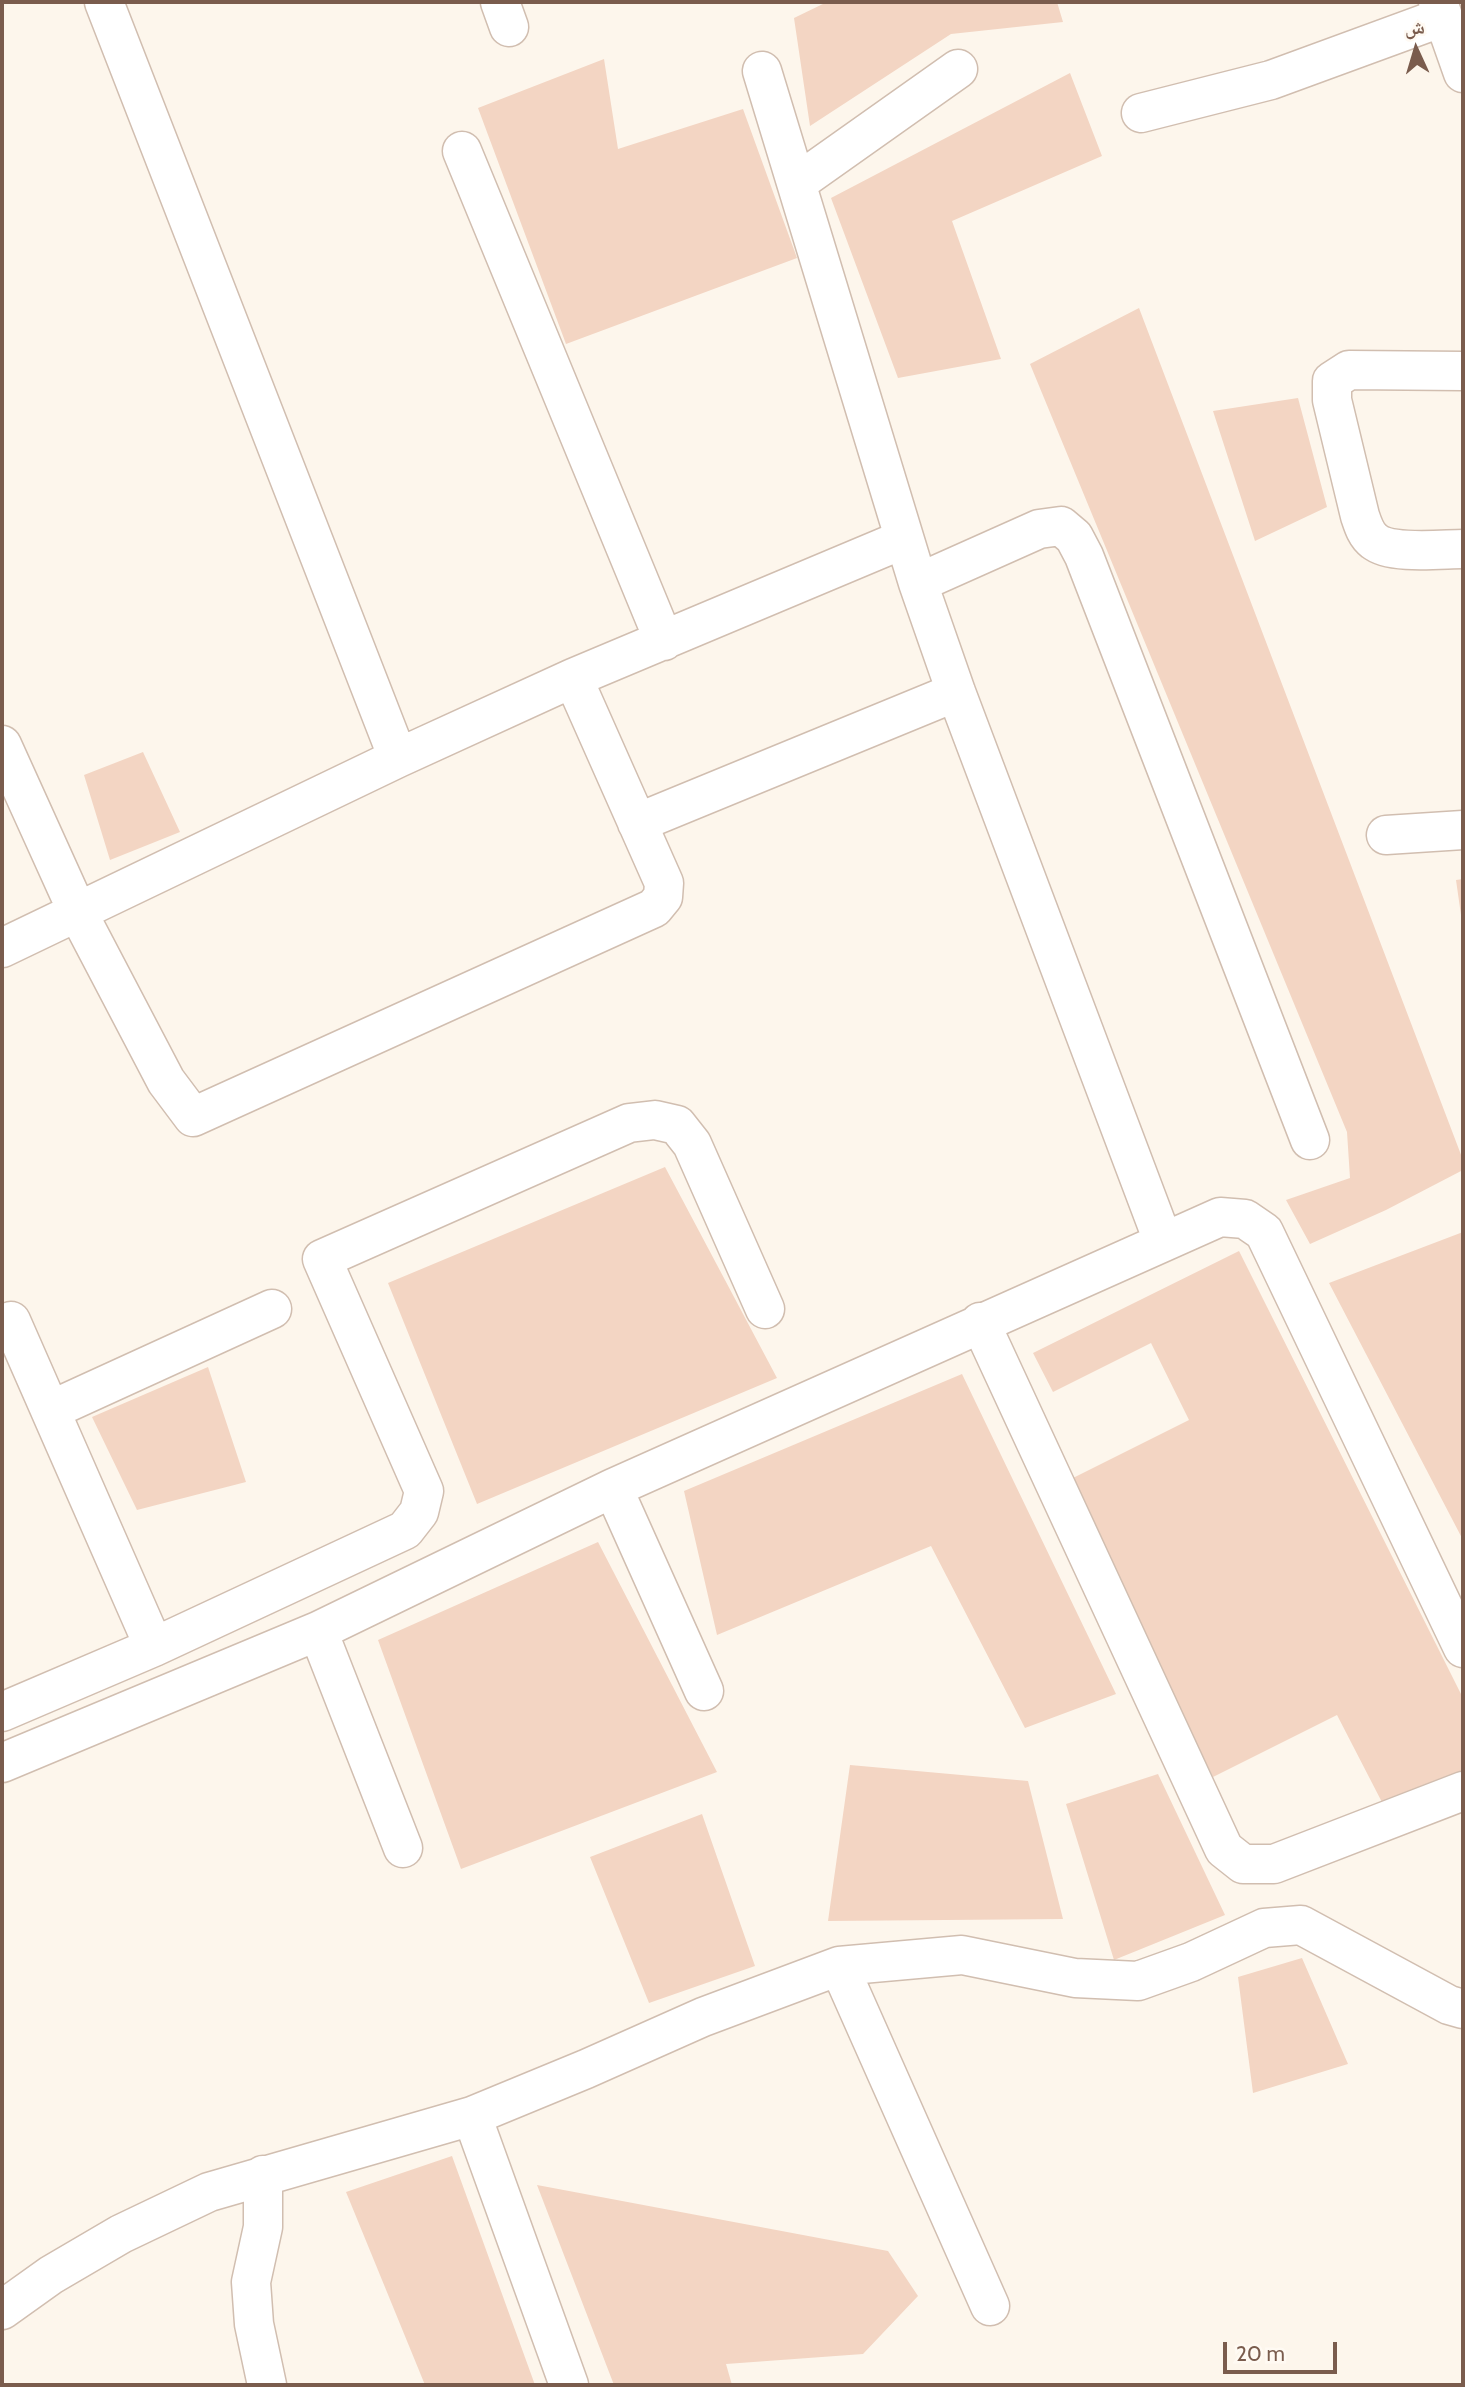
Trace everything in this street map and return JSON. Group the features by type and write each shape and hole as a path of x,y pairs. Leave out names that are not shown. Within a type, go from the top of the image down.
{"street":[{"path":"104,2 398,758"},
{"path":"1140,113 1272,80 1441,10 1463,73"},
{"path":"797,183 958,69"},
{"path":"762,71 918,583 956,692 1163,1241"},
{"path":"462,151 664,640"},
{"path":"1463,371 1349,370 1332,381 1332,400 1360,516 1365,529 1375,542 1395,548 1463,549"},
{"path":"918,583 1039,529 1061,526 1074,537 1084,556 1310,1140"},
{"path":"2,948 398,758 573,678 904,539"},
{"path":"2,745 78,913 166,1081 193,1117 654,908 663,897 664,883 573,678"},
{"path":"637,822 956,692"},
{"path":"1386,835 1463,831"},
{"path":"2,1712 154,1647 405,1530 419,1512 424,1491 322,1259 629,1123 655,1120 677,1125 692,1144 765,1309"},
{"path":"2,1763 318,1631 613,1488 1220,1217 1245,1219 1265,1232 1463,1648"},
{"path":"51,1410 272,1309"},
{"path":"11,1321 154,1647"},
{"path":"980,1322 1224,1849 1243,1864 1274,1864 1463,1791"},
{"path":"613,1488 704,1691"},
{"path":"318,1631 403,1848"},
{"path":"2,2310 51,2275 121,2234 209,2192 472,2116 702,2017 839,1966 962,1955 1075,1978 1138,1981 1191,1962 1264,1928 1301,1925 1449,2005 1463,2009"},
{"path":"839,1966 990,2306"},
{"path":"472,2116 569,2385"},
{"path":"263,2175 263,2227 251,2282 254,2324 267,2385"}],"building":[{"path":"827,2 1057,2 1063,22 951,34 810,126 794,18"},
{"path":"604,59 618,149 743,109 797,258 566,344 478,108"},
{"path":"1070,73 1102,156 952,221 1001,359 898,378 831,198"},
{"path":"1139,308 1463,1160 1463,1170 1386,1210 1310,1244 1286,1200 1350,1178 1347,1132 1030,364"},
{"path":"1298,398 1327,507 1255,541 1213,411"},
{"path":"143,752 180,832 110,860 84,775"},
{"path":"1463,879 1463,922 1462,922 1456,880"},
{"path":"665,1167 777,1378 477,1504 388,1283"},
{"path":"1463,1232 1463,1540 1329,1283"},
{"path":"1239,1251 1463,1698 1463,1772 1386,1810 1337,1715 1213,1777 1065,1482 1189,1420 1151,1343 1053,1392 1033,1353"},
{"path":"208,1367 246,1482 137,1510 92,1417"},
{"path":"962,1374 1116,1694 1025,1728 931,1546 717,1635 684,1491"},
{"path":"598,1542 717,1772 461,1869 378,1640"},
{"path":"850,1765 1028,1781 1063,1919 828,1921"},
{"path":"1158,1774 1225,1915 1114,1960 1066,1804"},
{"path":"702,1814 755,1966 649,2003 590,1857"},
{"path":"1302,1958 1348,2064 1253,2093 1238,1977"},
{"path":"452,2156 535,2385 425,2385 346,2192"},
{"path":"537,2185 888,2251 918,2296 863,2354 726,2364 732,2385 614,2385"}]}
